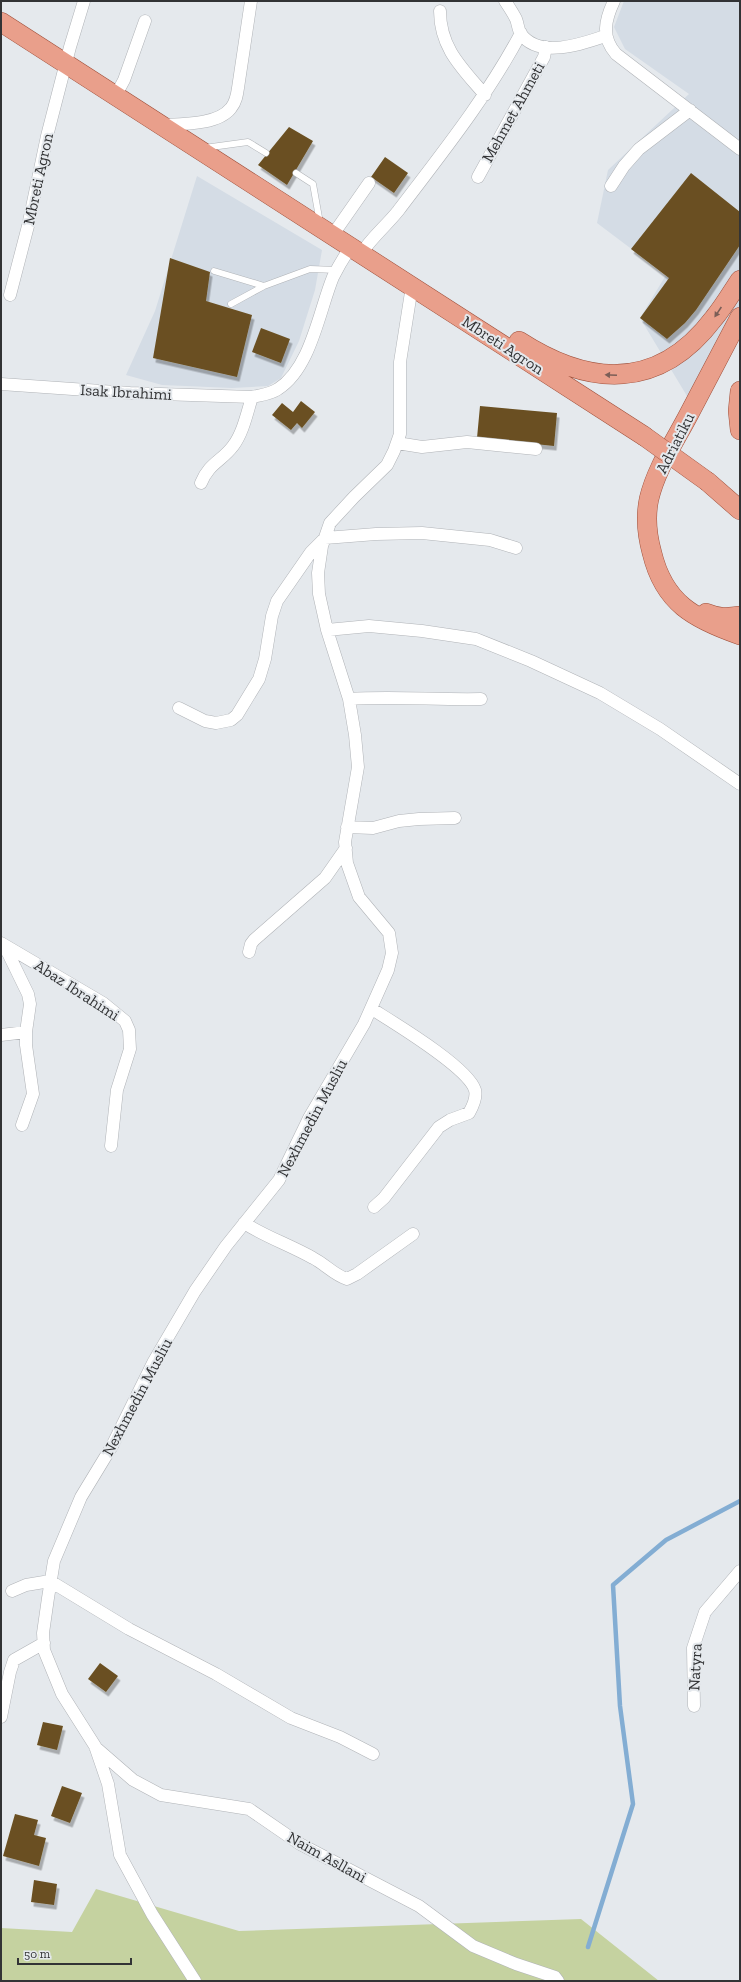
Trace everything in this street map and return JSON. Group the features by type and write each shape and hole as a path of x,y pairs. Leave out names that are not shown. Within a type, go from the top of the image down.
{"main road":[{"name":"Mbreti Agron","path":"1,22 644,436 708,482"},
{"path":"474,326 491,323 527,346 569,367 595,374 620,375 638,373 658,366 677,355 695,339 714,319 740,280"},
{"name":"Adriatiku","path":"740,317 660,470 650,498 646,523 654,562 669,594 683,608 698,618 740,635"},
{"path":"740,391 738,411 740,430"},
{"path":"708,482 740,505"},
{"path":"708,482 740,510"},
{"path":"660,577 671,584 688,603 704,612 717,617 730,618 740,616"}],"street":[{"name":"Mbreti Agron","path":"10,295 66,63 84,1"},
{"path":"161,125 185,124 215,119 224,115 231,108 237,93 251,1"},
{"path":"356,251 370,240 394,216 485,94 521,33 516,20 505,1"},
{"path":"614,1 608,14 605,36 610,48 740,149"},
{"path":"440,11 441,32 447,46 485,94"},
{"path":"116,95 124,80 145,21"},
{"name":"Mehmet Ahmeti","path":"521,33 532,42 546,47 564,47 605,36"},
{"name":"Mehmet Ahmeti","path":"478,177 544,57 546,47"},
{"path":"612,186 624,166 639,149 690,110"},
{"path":"326,232 369,183"},
{"name":"Isak Ibrahimi","path":"1,384 130,393 252,397 277,391 291,377 309,345 337,270 356,251"},
{"name":"Nexhmedin Musliu","path":"94,1746 62,1694 44,1650 43,1633 54,1561 81,1497 112,1446 154,1361 195,1291 244,1222 279,1180 309,1118 372,1009 388,970 392,953 389,933 359,897 347,863 347,827 358,767 355,735 349,699 327,630 318,594 318,573 322,546 330,523 387,465 400,434 400,362 412,286"},
{"path":"201,483 210,467 232,447 238,437 252,397"},
{"path":"397,442 422,447 467,442 536,449"},
{"path":"325,538 376,534 422,533 490,540 516,548"},
{"name":"Nexhmedin Musliu","path":"179,708 206,721 216,723 227,722 237,715 259,679 265,659 272,616 277,601 311,552 325,538"},
{"path":"327,630 369,626 476,638 531,661 600,693 660,728 740,784"},
{"path":"349,699 387,697 436,700 481,699"},
{"path":"347,827 373,828 419,819 454,818"},
{"path":"249,952 251,944 254,940 325,878 346,848"},
{"name":"Abaz Ibrahimi","path":"1,943 8,953 28,994 30,1004 26,1032 33,1094 22,1125"},
{"name":"Abaz Ibrahimi","path":"1,943 103,1004 125,1021 131,1038 130,1049 117,1090 111,1146"},
{"path":"372,1009 432,1048 464,1074 472,1083 475,1091 475,1099 469,1113 450,1120 439,1127 384,1198 374,1207"},
{"path":"1,1036 26,1032"},
{"path":"244,1222 261,1233 315,1259 341,1277 347,1279 357,1274 412,1234"},
{"name":"Natyra","path":"694,1706 693,1648 704,1612 740,1571"},
{"path":"12,1591 26,1585 50,1581 129,1628 216,1674 291,1718 340,1737 373,1754"},
{"path":"1,1717 10,1672 14,1660 44,1643"},
{"path":"94,1746 108,1784 120,1855 152,1914 195,1981"},
{"name":"Naim Asllani","path":"94,1746 133,1780 161,1795 249,1809 300,1844 419,1906 474,1946 516,1964 555,1977 558,1981"}],"lane":[{"path":"197,148 248,142 266,153"},
{"path":"296,173 313,184 326,232"},
{"path":"231,304 264,286 310,269 337,270"},
{"path":"214,271 264,286"}],"shaded area":[{"path":"624,1 740,1 740,332 693,406 640,318 666,275 597,223 608,170 689,94 625,49 614,27"},
{"path":"197,176 322,250 315,290 299,341 281,378 268,386 232,388 162,385 126,375 155,311"}],"green space":[{"path":"96,1889 239,1931 581,1919 659,1981 1,1981 1,1928 72,1932"}],"building":[{"path":"289,127 313,141 287,185 258,165"},
{"path":"385,157 408,173 394,193 371,177"},
{"path":"691,173 740,212 740,245 696,310 685,323 667,339 640,318 669,278 631,249"},
{"path":"170,258 210,272 206,301 252,315 237,377 153,358"},
{"path":"261,328 290,339 281,363 252,352"},
{"path":"301,401 315,412 302,428 297,423 291,430 272,415 282,403 293,412"},
{"path":"480,406 557,413 554,446 477,438"},
{"path":"100,1663 118,1676 106,1692 88,1679"},
{"path":"43,1722 63,1726 57,1750 37,1745"},
{"path":"62,1786 82,1793 70,1823 51,1816"},
{"path":"15,1814 38,1820 34,1835 46,1838 39,1866 3,1856"},
{"path":"34,1880 57,1884 54,1905 31,1902"}],"waterway":[{"path":"588,1947 633,1804 620,1706 613,1585 666,1540 740,1501"}]}
